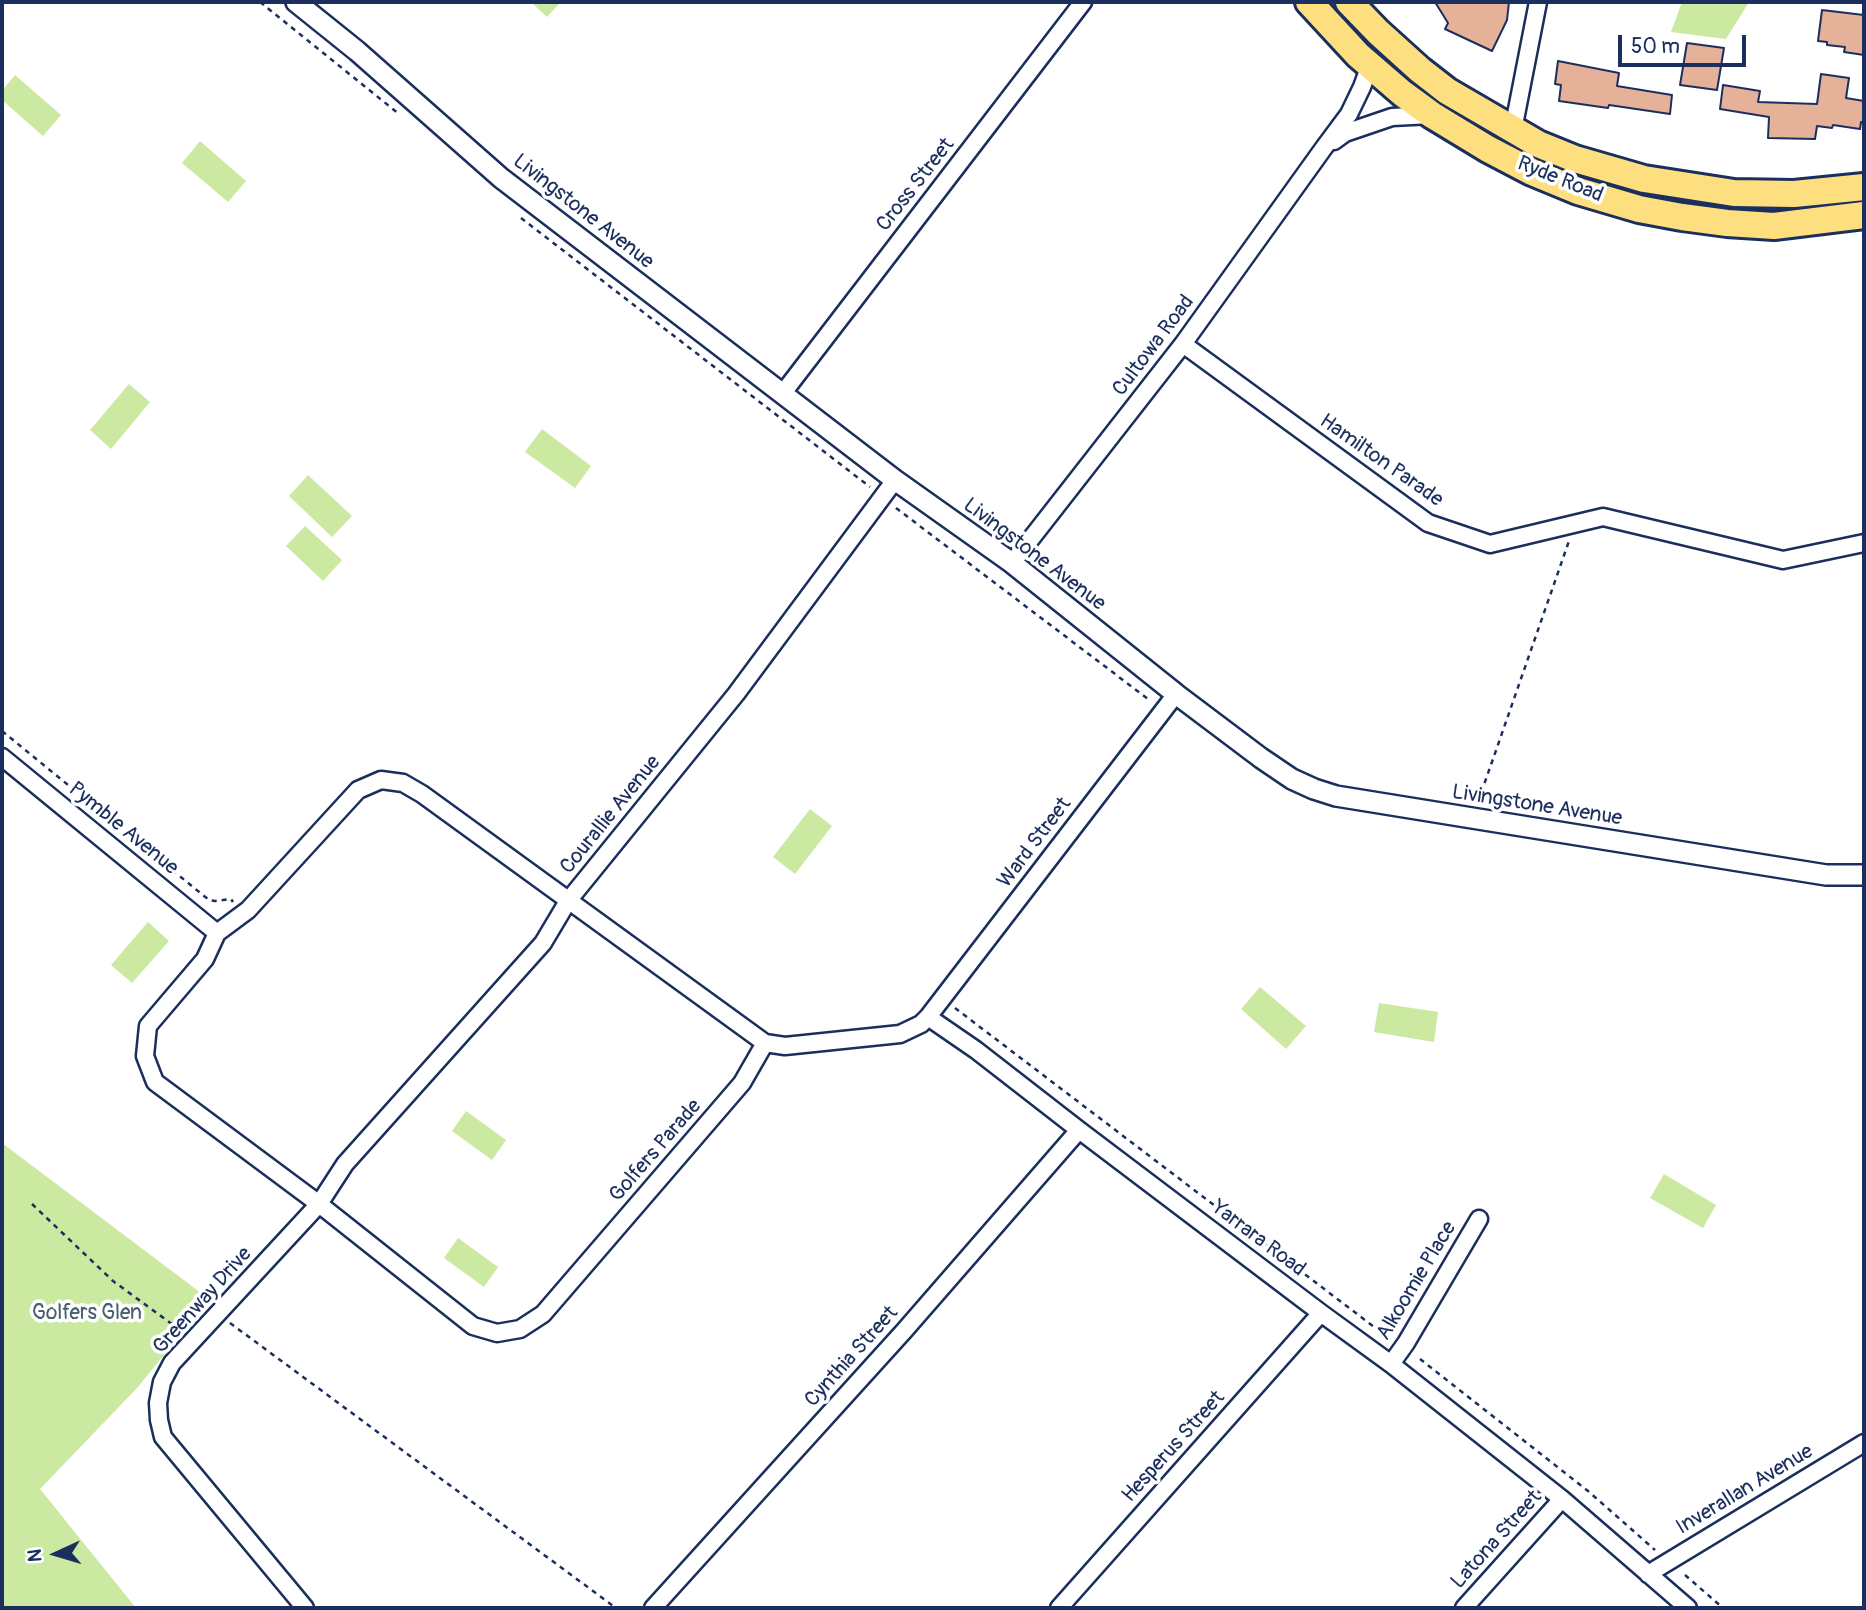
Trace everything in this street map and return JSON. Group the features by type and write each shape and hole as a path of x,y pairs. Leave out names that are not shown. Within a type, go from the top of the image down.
{"highway":[{"name":"Ryde Road","path":"1309,2 1357,55 1432,115 1532,172 1578,191 1639,209 1727,223 1774,226 1864,215"},
{"name":"Ryde Road","path":"1349,2 1378,32 1447,91 1538,144 1575,159 1644,179 1734,193 1823,193 1864,187"}],"street":[{"name":"Livingstone Avenue","path":"296,2 368,60 501,178 895,480 1012,563 1176,694 1292,779 1336,796 1826,875 1864,875"},
{"name":"Cross Street","path":"783,393 1083,2"},
{"path":"1513,130 1538,2"},
{"name":"Cultowa Road","path":"1012,563 1183,344 1349,114 1370,65"},
{"name":"Cultowa Road","path":"1323,149 1345,133 1392,117 1432,115"},
{"name":"Hamilton Parade","path":"1183,344 1428,523 1490,544 1603,517 1783,560 1864,543"},
{"name":"Courallie Avenue","path":"345,1164 543,943 568,901 736,694 895,480"},
{"name":"Ward Street","path":"928,1017 1176,694"},
{"name":"Pymble Avenue","path":"2,757 217,933"},
{"name":"Golfers Parade","path":"381,780 403,783 422,794 765,1044 743,1083 543,1314 520,1329 497,1333 473,1326 319,1204 155,1082 145,1056 148,1026 205,958 217,933 248,910 358,790 381,780"},
{"path":"765,1044 785,1046 900,1034 921,1024 928,1017"},
{"name":"Yarrara Road","path":"928,1017 976,1050 1321,1314 1391,1364 1562,1499 1688,1608"},
{"name":"Cynthia Street","path":"653,1608 904,1331 1079,1130"},
{"name":"Greenway Drive","path":"305,1608 163,1437 158,1403 162,1382 172,1363 319,1204 345,1164"},
{"name":"Alkoomie Place","path":"1391,1364 1479,1219"},
{"name":"Hesperus Street","path":"1059,1608 1321,1314"},
{"name":"Inverallan Avenue","path":"1648,1574 1864,1443"},
{"name":"Latona Street","path":"1464,1608 1562,1499"}],"path":[{"path":"896,508 1148,699"},
{"path":"1472,818 1575,524"},
{"path":"2,731 209,900 231,900 235,904"},
{"path":"955,1008 1386,1336"},
{"path":"32,1204 113,1281 194,1341"},
{"path":"219,1314 616,1608"},
{"path":"1420,1359 1588,1491 1655,1550"},
{"path":"1685,1575 1723,1608"}],"green space":[{"path":"531,2 561,2 547,17"},
{"path":"1682,2 1749,2 1726,39 1671,32"},
{"path":"15,75 61,115 43,136 2,100 2,91"},
{"path":"200,141 246,181 228,202 182,163"},
{"path":"129,384 150,402 111,449 90,430"},
{"path":"542,429 591,466 575,488 525,452"},
{"path":"308,475 352,516 332,537 289,496"},
{"path":"305,526 342,560 323,581 286,546"},
{"path":"810,809 832,826 795,874 773,857"},
{"path":"148,922 169,941 132,983 111,965"},
{"path":"1260,987 1306,1026 1286,1049 1241,1009"},
{"path":"1379,1003 1438,1012 1434,1042 1374,1032"},
{"path":"466,1111 506,1140 492,1160 452,1131"},
{"name":"Golfers Glen","path":"2,1143 209,1299 138,1387 40,1489 136,1608 2,1608"},
{"path":"1664,1174 1716,1205 1703,1228 1650,1198"},
{"path":"458,1238 498,1267 484,1287 444,1258"}],"building":[{"path":"1435,2 1509,2 1507,20 1492,51 1445,29 1448,23"},
{"path":"1822,10 1864,15 1864,55 1844,52 1845,47 1818,41"},
{"path":"1687,43 1724,48 1717,90 1680,85"},
{"path":"1558,61 1619,73 1617,86 1672,95 1670,114 1559,101 1561,85 1555,84"},
{"path":"1821,74 1849,78 1846,98 1864,101 1864,123 1861,122 1860,129 1833,125 1832,128 1817,126 1815,139 1768,138 1769,117 1720,109 1723,85 1760,91 1758,102 1817,104"}]}
